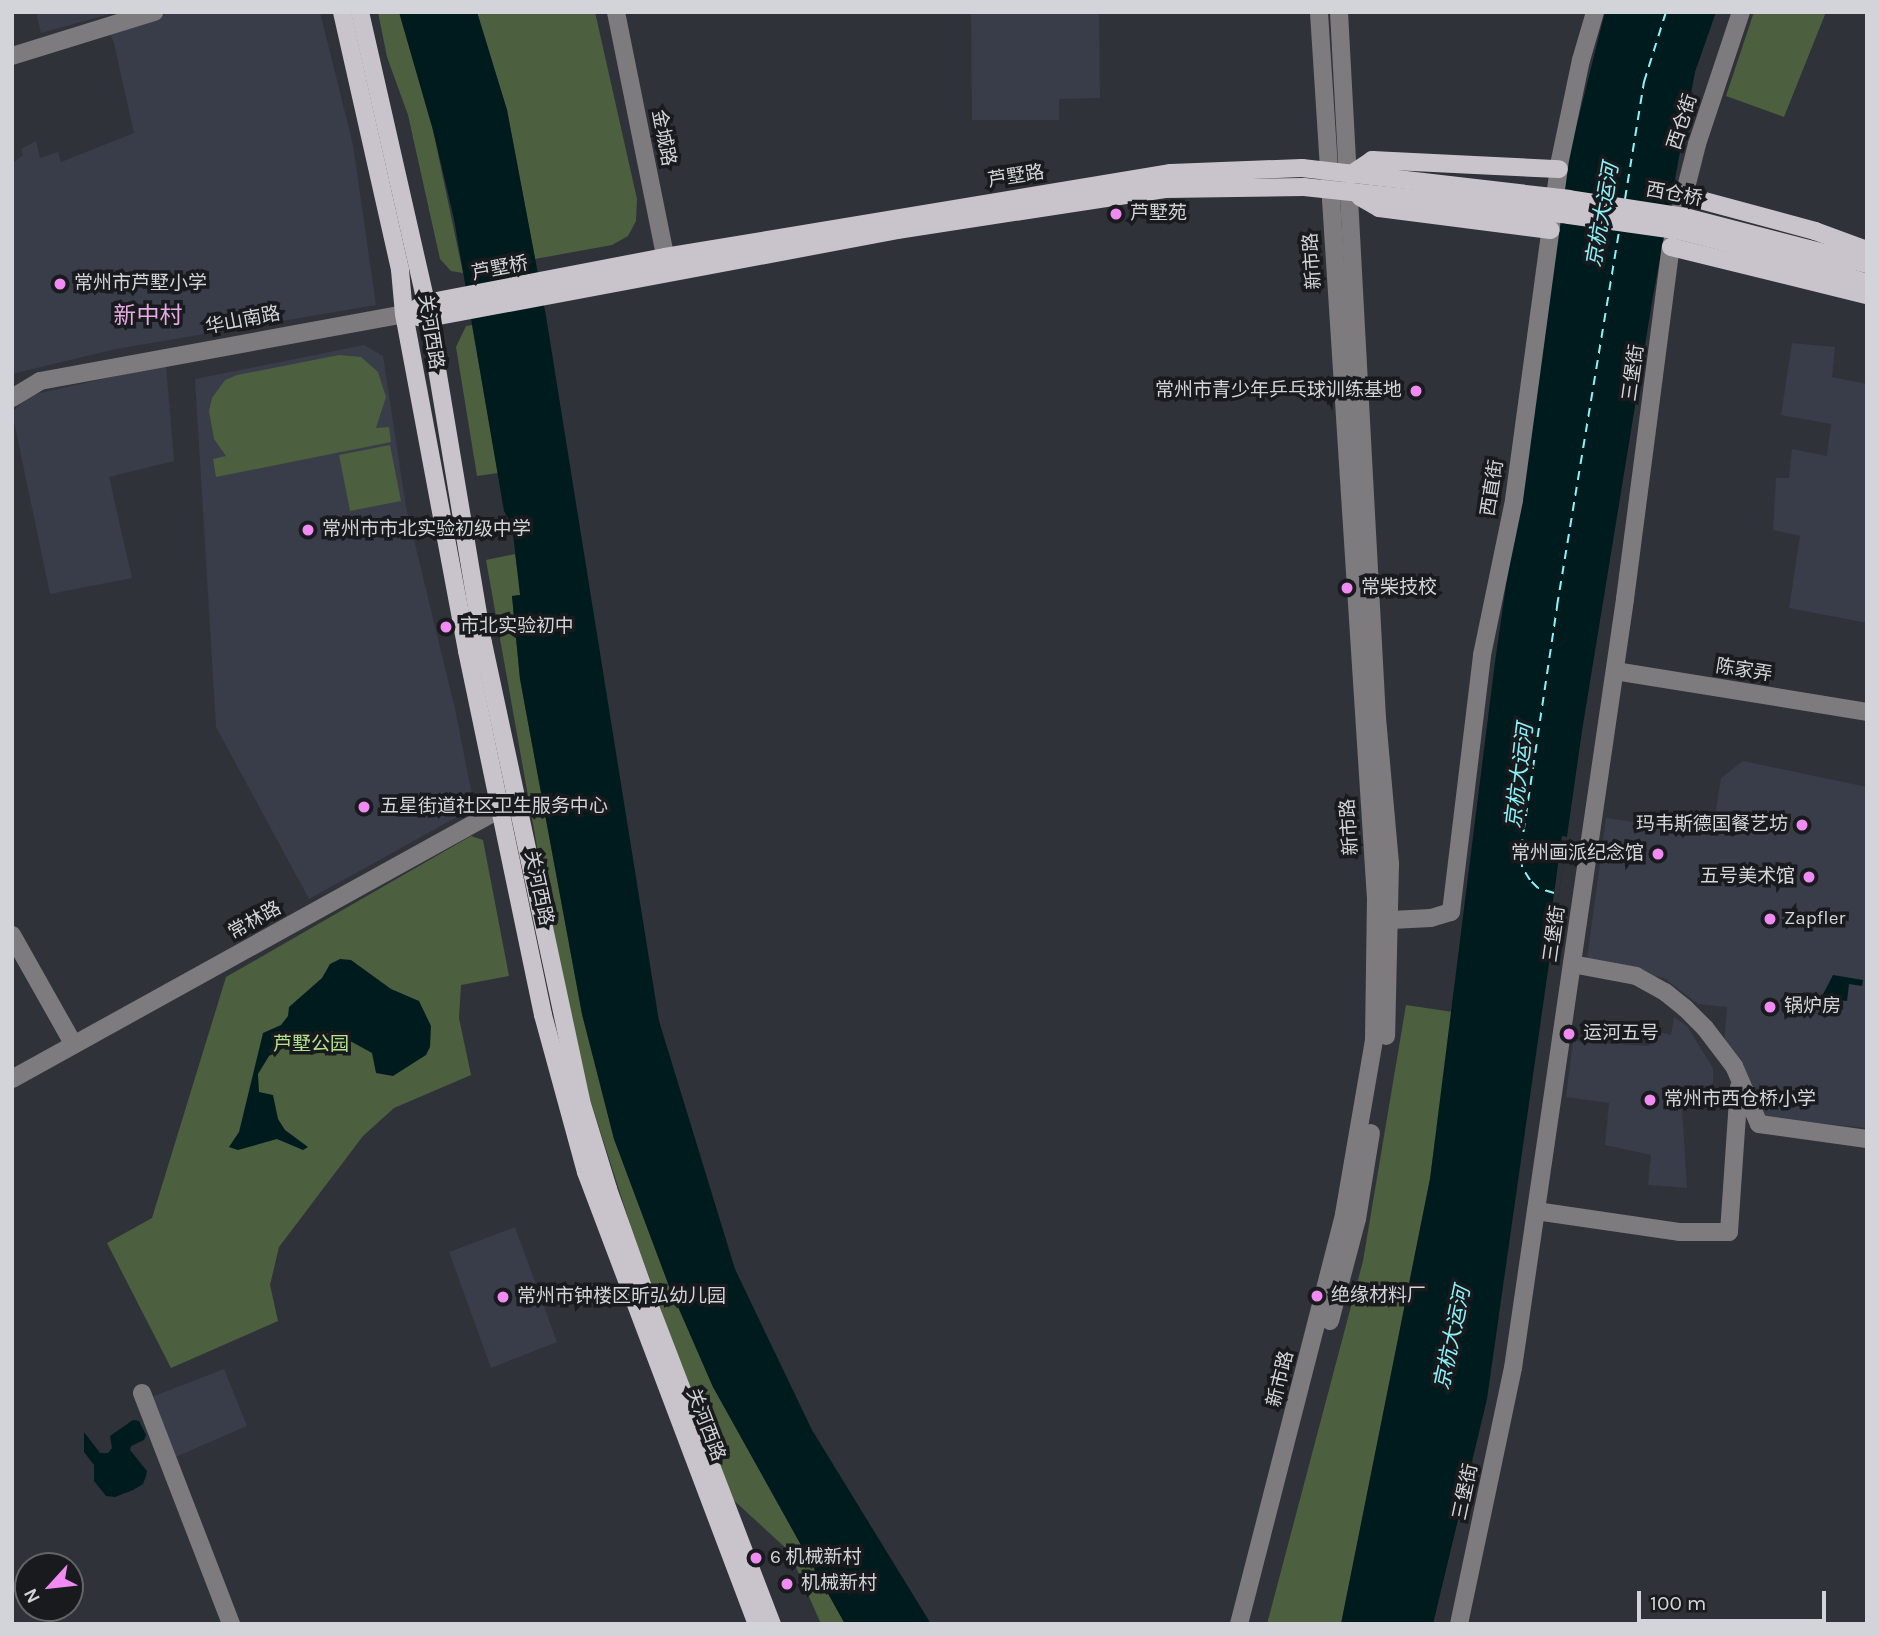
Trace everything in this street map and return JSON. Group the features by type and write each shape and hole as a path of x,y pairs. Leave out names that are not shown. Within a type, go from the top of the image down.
{"main road":[{"name":"关河西路","path":"342,12 400,270 404,314 543,1015 586,1172 757,1624"},
{"name":"关河西路","path":"360,12 427,311 483,643 581,1101 608,1189 772,1624"},
{"path":"1551,230 1379,208 1350,184 1372,160 1559,169"},
{"name":"芦墅路","path":"543,289 666,265 1165,189 1304,187 1328,181 1499,200"},
{"path":"1682,195 1815,231 1867,250"},
{"name":"西仓桥","path":"1499,200 1568,199 1685,217 1794,251"},
{"path":"1671,247 1867,295"},
{"path":"1794,251 1867,264"},
{"path":"1794,251 1867,283"},
{"name":"芦墅桥","path":"427,311 543,289"},
{"path":"404,314 427,311"}],"street":[{"path":"12,56 154,12"},
{"name":"金城路","path":"616,12 666,265"},
{"name":"新市路","path":"1239,1624 1345,1214 1374,1040 1376,898 1319,12"},
{"name":"新市路","path":"1251,1624 1357,1219 1386,1041 1391,920 1390,864 1377,718 1339,12"},
{"name":"西直街","path":"1391,920 1431,918 1451,912 1482,655 1514,500 1559,169 1581,60 1595,12"},
{"name":"西仓街","path":"1671,247 1682,195 1741,12"},
{"name":"三堡街","path":"1459,1624 1513,1368 1615,671 1671,247"},
{"name":"华山南路","path":"12,398 40,381 404,314"},
{"name":"陈家弄","path":"1615,671 1867,712"},
{"name":"常林路","path":"12,1079 517,799"},
{"path":"12,935 74,1045"},
{"path":"1572,964 1636,976 1665,992 1705,1028 1734,1066 1759,1124 1867,1139"},
{"path":"1536,1211 1680,1232 1729,1232 1739,1080"},
{"path":"142,1393 232,1624"}],"shaded area":[{"path":"36,12 117,12 41,33"},
{"path":"173,12 320,12 353,145 376,305 116,349 12,374 12,164 23,155 21,149 36,141 40,158 58,152 61,162 134,133 109,31"},
{"path":"971,12 1099,12 1100,98 1059,99 1059,120 972,120"},
{"path":"1792,343 1835,347 1832,377 1867,384 1867,623 1789,608 1800,536 1773,530 1776,478 1789,478 1792,449 1827,456 1831,424 1781,415"},
{"name":"常州市市北实验初级中学","path":"364,345 383,356 406,507 455,709 473,800 464,813 309,899 216,727 195,379"},
{"path":"166,365 174,461 109,477 132,578 50,594 12,412 31,395"},
{"path":"1743,761 1867,787 1867,1128 1761,1117 1724,1044 1727,1007 1698,1004 1664,978 1587,960 1606,818 1698,831 1700,815 1715,817 1721,778"},
{"name":"常州市西仓桥小学","path":"1674,1017 1687,1026 1713,1068 1713,1104 1682,1109 1687,1188 1648,1185 1651,1155 1605,1145 1609,1103 1566,1097 1573,1041 1649,1046 1654,1031 1671,1035"},
{"name":"常州市钟楼区昕弘幼儿园","path":"515,1227 557,1342 491,1368 449,1252"},
{"path":"224,1369 247,1426 173,1458 149,1398"}],"green space":[{"path":"378,12 399,12 433,130 463,273 451,271 440,259 408,115 387,57"},
{"path":"477,12 595,12 637,199 636,221 628,236 612,245 535,259 507,110"},
{"path":"1754,12 1826,12 1784,117 1726,96"},
{"path":"472,325 498,473 477,476 456,347 466,326"},
{"path":"339,355 361,357 378,372 386,397 376,428 389,427 391,442 216,477 213,459 226,456 214,439 209,411 212,398 225,380 237,375"},
{"path":"390,445 401,501 350,511 339,455"},
{"path":"515,554 521,595 512,596 520,679 582,1014 614,1139 669,1286 713,1387 845,1624 821,1624 789,1551 728,1495 631,1227 588,1093 546,897 486,560"},
{"name":"芦墅公园","path":"471,836 483,840 509,976 461,985 459,1018 471,1075 394,1108 363,1136 279,1247 270,1285 278,1321 171,1368 107,1243 152,1218 226,977"},
{"path":"1406,1005 1453,1012 1430,1179 1341,1624 1267,1624 1363,1261"}],"water":[{"path":"399,12 477,12 507,110 546,316 659,1021 735,1269 812,1430 931,1624 845,1624 713,1387 669,1286 614,1139 582,1014 520,679 512,596 520,595 512,525 504,511 454,219 433,130"},
{"name":"京杭大运河","path":"1605,12 1716,12 1695,72 1653,296 1582,731 1487,1399 1433,1624 1341,1624 1430,1179 1495,662 1565,172"},
{"path":"340,959 351,960 391,989 419,1001 431,1026 430,1047 426,1055 393,1076 376,1073 372,1053 332,1031 302,1047 298,1040 269,1056 258,1074 259,1092 273,1095 278,1119 285,1130 308,1147 303,1150 277,1139 238,1150 229,1147 239,1132 263,1033 281,1025 288,1016 289,1007 322,978 330,964"},
{"path":"1833,975 1863,980 1862,986 1849,984 1847,1001 1821,998"},
{"path":"133,1420 139,1421 146,1435 144,1440 131,1446 130,1450 147,1471 146,1476 143,1484 133,1490 115,1497 106,1496 94,1481 94,1465 84,1452 84,1432 100,1453 108,1453 112,1448 110,1436"}],"pier":[{"path":"1562,836 1567,837 1554,930 1549,930"}],"ferry route":[{"path":"1625,199 1644,82 1666,12"},
{"path":"1554,893 1538,888 1530,880 1522,867 1521,848 1557,606 1619,232"}],"place":[{"name":"芦墅苑","path":"1116,214"},
{"name":"常州市芦墅小学","path":"60,284"},
{"name":"常州市青少年乒乓球训练基地","path":"1416,391"},
{"name":"常州市市北实验初级中学","path":"308,530"},
{"name":"常柴技校","path":"1347,588"},
{"name":"市北实验初中","path":"446,627"},
{"name":"五星街道社区卫生服务中心","path":"364,807"},
{"name":"玛韦斯德国餐艺坊","path":"1802,825"},
{"name":"常州画派纪念馆","path":"1658,854"},
{"name":"五号美术馆","path":"1809,877"},
{"name":"Zapfler","path":"1770,919"},
{"name":"锅炉房","path":"1770,1007"},
{"name":"运河五号","path":"1569,1034"},
{"name":"常州市西仓桥小学","path":"1650,1100"},
{"name":"绝缘材料厂","path":"1317,1296"},
{"name":"常州市钟楼区昕弘幼儿园","path":"503,1297"},
{"name":"6 机械新村","path":"756,1558"},
{"name":"机械新村","path":"787,1584"}],"district":[{"name":"新中村","path":"148,316"}]}
